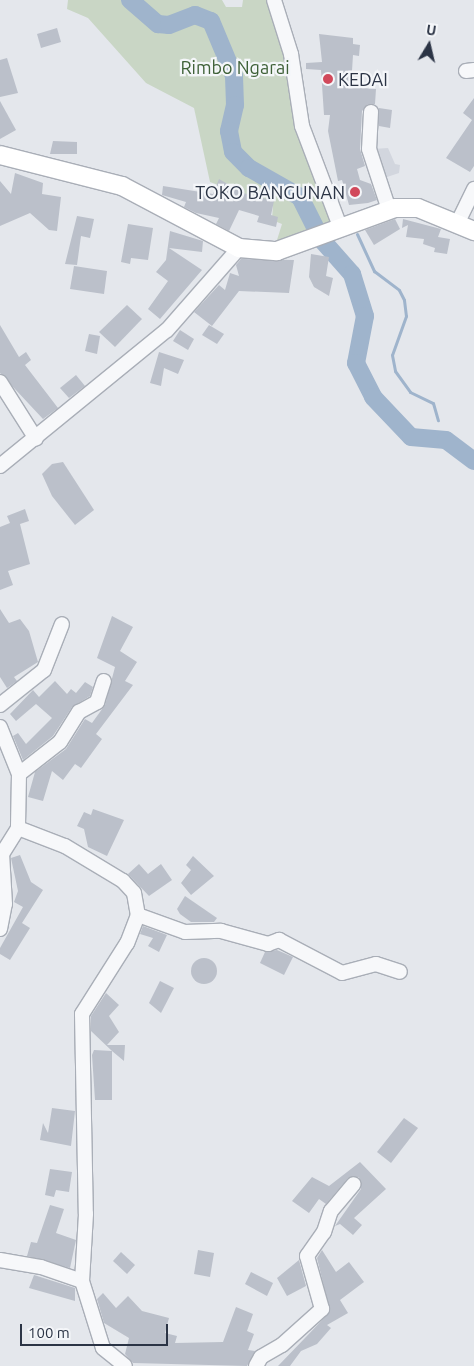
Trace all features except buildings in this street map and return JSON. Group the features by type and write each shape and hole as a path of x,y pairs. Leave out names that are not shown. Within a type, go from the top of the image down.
{"main road":[{"path":"0,155 122,186 239,248 284,248 389,210 418,208 458,222 474,231"}],"street":[{"path":"274,0 291,54 302,126 340,229"},
{"path":"371,112 369,149 389,210"},
{"path":"458,222 474,189"},
{"path":"0,466 36,439 167,330 239,248"},
{"path":"0,382 36,439"},
{"path":"0,705 44,670 62,624"},
{"path":"19,774 60,742 79,712 97,702 104,681"},
{"path":"0,727 19,774 18,828 1,853 5,904 0,929"},
{"path":"18,828 65,846 123,881 134,893 138,915 127,943 82,1014 86,1214 82,1281 103,1348 125,1366"},
{"path":"138,915 179,931 221,931 268,944 279,940 342,973 376,964 400,972"},
{"path":"256,1366 261,1357 282,1345 322,1309 307,1256 324,1232 331,1211 354,1184"},
{"path":"0,1260 41,1267 82,1281"}],"shaded area":[{"path":"388,148 395,164 400,165 399,173 381,179 373,149"}],"green space":[{"name":"Rimbo Ngarai","path":"68,0 222,0 226,7 242,7 243,0 269,0 301,65 309,126 339,217 272,256 282,224 272,220 273,205 210,182 194,108 146,83 88,18 67,9"}],"waterway":[{"path":"130,0 158,24 169,25 195,15 211,21 234,76 235,105 229,131 233,152 249,168 300,197 321,239 352,274 365,316 356,363 373,397 411,437 446,440 474,461"},
{"path":"357,234 374,271 399,290 404,300 406,316 392,355 395,371 410,392 433,403 438,420"}],"place":[{"name":"KEDAI","path":"328,79"},
{"name":"TOKO BANGUNAN","path":"355,192"}]}
